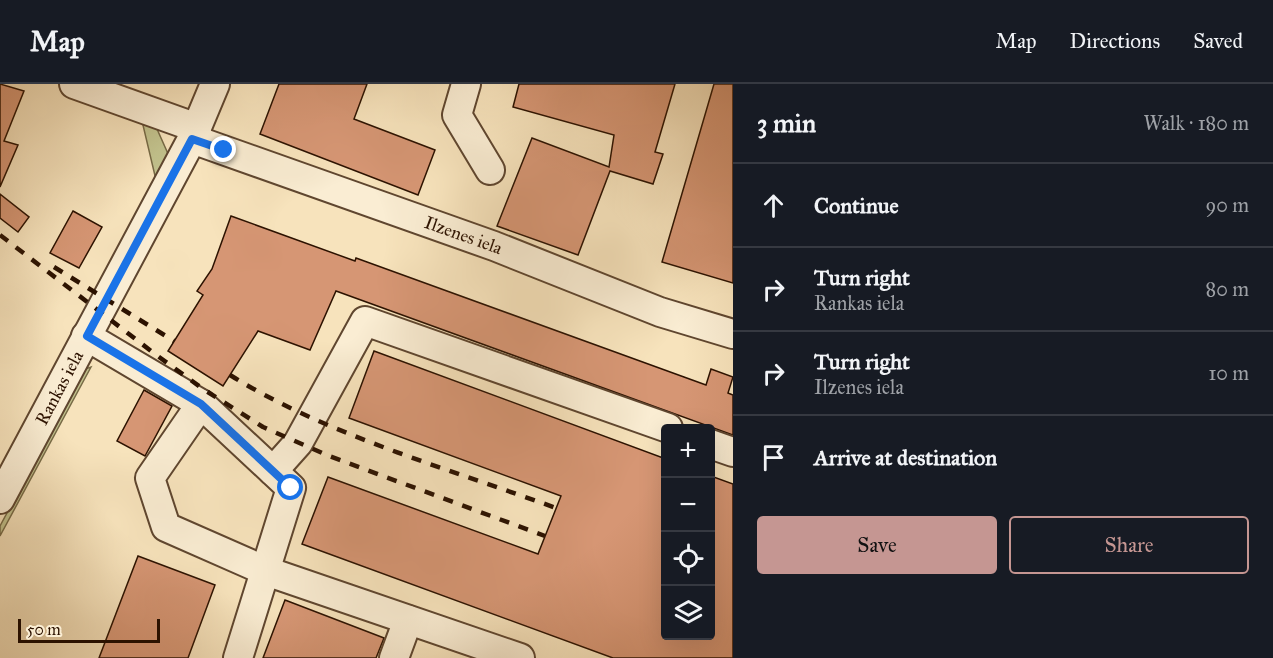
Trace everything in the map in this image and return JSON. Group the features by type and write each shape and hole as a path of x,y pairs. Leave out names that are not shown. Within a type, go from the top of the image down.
{"street":[{"name":"Ilzenes iela","path":"74,84 660,312 733,334"},
{"name":"Rankas iela","path":"0,499 195,133 215,84"},
{"path":"466,84 458,115 490,170"},
{"path":"273,471 298,443 365,321 661,427"},
{"path":"87,336 201,404 291,488 238,658"},
{"path":"201,404 150,478 166,527 266,571 520,658"},
{"path":"715,445 733,452"},
{"path":"394,658 408,620"}],"green space":[{"path":"142,121 157,129 169,156 156,180"},
{"path":"91,367 0,536 0,526 74,388 85,369"}],"building":[{"path":"0,84 24,91 4,141 18,145 0,187"},
{"path":"279,84 367,84 354,119 435,150 418,195 260,134"},
{"path":"519,84 675,84 655,152 663,154 653,184 610,171 578,255 497,226 532,138 609,167 614,135 513,107"},
{"path":"714,84 733,84 733,283 662,262"},
{"path":"0,194 29,217 18,232 0,218"},
{"path":"73,211 102,227 79,268 50,253"},
{"path":"231,216 355,261 356,258 706,385 711,369 733,377 728,393 733,395 733,435 715,428 715,424 703,424 336,291 310,350 258,331 223,386 168,351 203,295 197,291 212,269"},
{"path":"374,351 661,457 661,640 715,640 715,477 733,484 733,658 613,658 302,544 328,477 538,554 561,496 349,418"},
{"path":"144,390 172,406 145,456 117,441"},
{"path":"138,556 215,585 188,658 99,658"},
{"path":"285,600 384,638 376,658 263,658"}],"railway":[{"path":"0,235 155,354 203,389 263,427 329,456 545,536"},
{"path":"54,267 174,341"},
{"path":"230,375 267,396 347,433 556,508"}],"route":[{"path":"224,150 192,139 87,336 201,404 291,488"}]}
